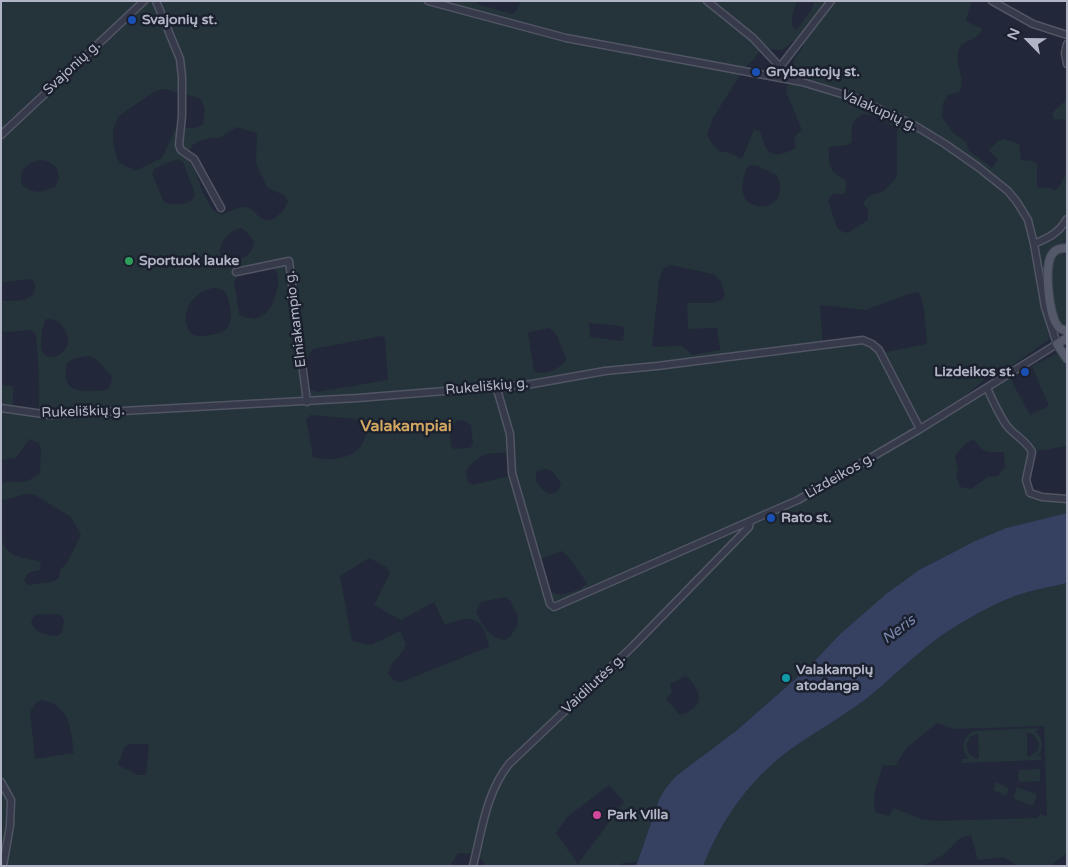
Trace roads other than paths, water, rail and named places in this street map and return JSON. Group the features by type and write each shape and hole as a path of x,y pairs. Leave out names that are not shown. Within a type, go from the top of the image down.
{"main road":[{"path":"1067,248 1061,248 1053,253 1048,265 1051,311 1057,326 1067,331"},
{"path":"1067,338 1056,344 1067,359"}],"street":[{"name":"Svajonių g.","path":"1,135 144,1"},
{"path":"156,1 180,59 182,116 179,145 181,150 194,160 221,208"},
{"name":"Valakupių g.","path":"428,1 566,38 778,77 829,89 902,118 945,144 994,179 1017,202 1028,220 1047,316 1056,344"},
{"path":"707,1 754,38 780,67"},
{"path":"778,77 780,67 831,1"},
{"path":"992,1 1033,24 1067,35"},
{"path":"1067,44 1065,53 1067,64"},
{"path":"1034,244 1050,238 1059,231 1067,220"},
{"name":"Elniakampio g.","path":"236,272 289,261 306,402"},
{"path":"1043,294 1051,311"},
{"name":"Rukeliškių g.","path":"1,408 50,415 306,402 532,384 605,371 863,340 879,350 920,429"},
{"name":"Lizdeikos g.","path":"496,386 510,434 512,473 550,604 556,606 798,500 920,429 1056,344"},
{"path":"987,388 1009,428 1027,444 1032,452 1026,480 1030,492 1042,497 1067,499"},
{"name":"Vaidilutės g.","path":"473,866 490,797 509,764 632,648 749,527 750,522"},
{"path":"1,782 9,795 11,806 10,826 3,866"}],"water":[{"name":"Neris","path":"1067,513 1067,583 1015,596 968,619 934,641 866,699 791,749 763,773 739,801 719,832 703,866 636,866 659,800 676,776 736,731 809,667 839,635 886,594 919,570 975,541 1006,528"}],"place":[{"name":"Svajonių st.","path":"132,20"},
{"name":"Grybautojų st.","path":"756,72"},
{"name":"Sportuok lauke","path":"129,261"},
{"name":"Lizdeikos st.","path":"1025,372"},
{"name":"Rato st.","path":"771,518"},
{"name":"Valakampių atodanga","path":"786,678"},
{"name":"Park Villa","path":"597,815"}],"district":[{"name":"Valakampiai","path":"406,427"}]}
